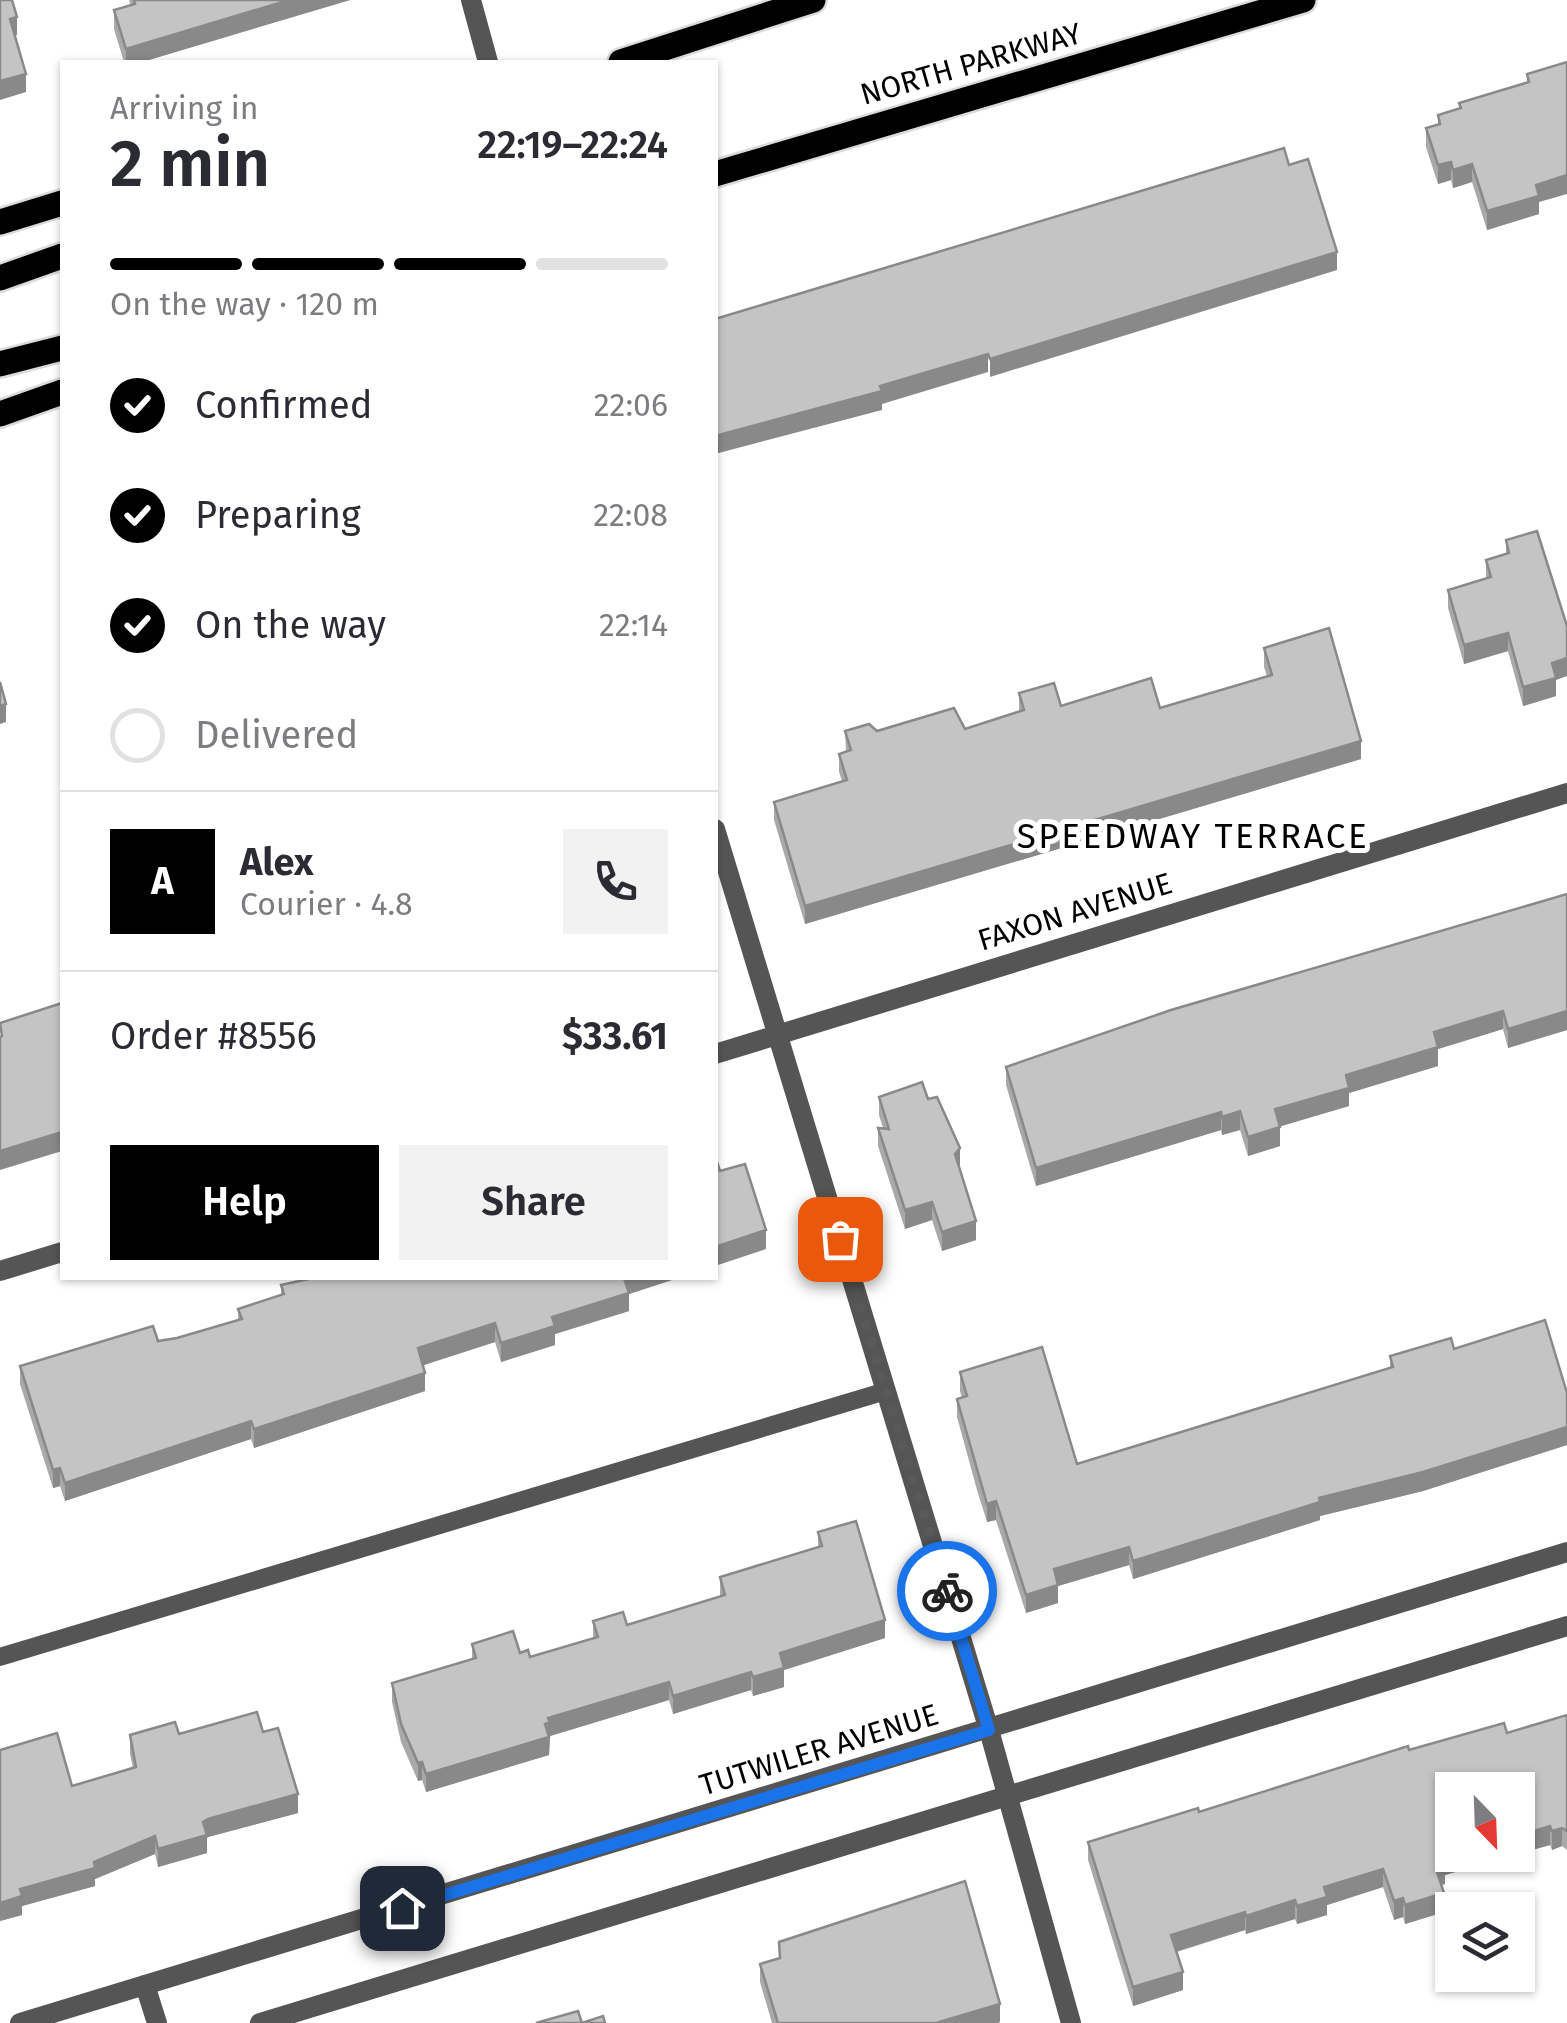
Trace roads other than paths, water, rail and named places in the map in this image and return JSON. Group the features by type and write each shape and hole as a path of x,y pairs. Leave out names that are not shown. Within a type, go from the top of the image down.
{"main road":[{"path":"628,60 813,0"},
{"name":"NORTH PARKWAY","path":"718,173 1303,0"},
{"path":"0,222 60,205"},
{"path":"0,278 60,257"},
{"path":"0,364 60,349"},
{"path":"0,414 60,393"}],"street":[{"path":"471,0 487,60"},
{"name":"FAXON AVENUE","path":"718,1053 1567,793"},
{"path":"718,839 989,1730 1071,2023"},
{"path":"0,1270 60,1253"},
{"name":"TUTWILER AVENUE","path":"20,2023 1567,1552"},
{"path":"260,2023 1567,1626"},
{"path":"145,1985 157,2023"}],"lane":[{"path":"0,1657 886,1391"}],"district":[{"name":"SPEEDWAY TERRACE","path":"1193,836"}]}
